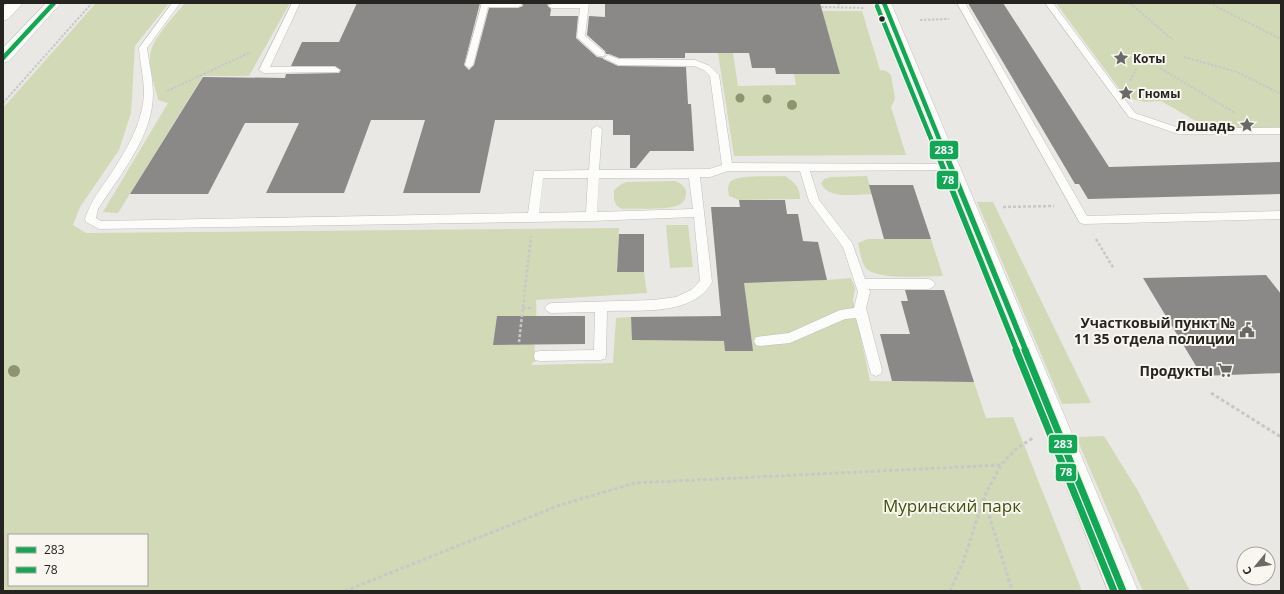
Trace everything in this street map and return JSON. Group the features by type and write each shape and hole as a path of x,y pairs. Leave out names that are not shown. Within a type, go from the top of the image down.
{"street":[{"path":"3,16 16,3"},
{"path":"3,58 54,3"},
{"path":"884,3 1123,591"}],"lane":[{"path":"176,3 143,48 148,99 144,121 131,148 93,209 90,219 99,224 591,217 699,213"},
{"path":"296,3 264,70 335,70"},
{"path":"960,3 1084,220 1281,215"},
{"path":"1049,3 1132,115 1178,131 1281,131"},
{"path":"552,6 585,4 582,37 605,56 618,62 695,63 707,68 714,75 727,167"},
{"path":"469,65 485,5 518,5"},
{"path":"591,217 595,174 596,128"},
{"path":"533,217 538,174 694,174 710,173 727,167 866,168 950,166"},
{"path":"804,167 814,201 848,246 864,292 860,308 876,370"},
{"path":"551,308 653,305 678,302 695,293 706,282 694,174"},
{"path":"861,284 929,284"},
{"path":"540,356 600,356 601,306"},
{"path":"760,341 790,338 844,314 862,312"}],"path":[{"path":"3,103 92,3"},
{"path":"838,3 840,8"},
{"path":"1130,3 1173,40"},
{"path":"1209,3 1281,38"},
{"path":"821,7 866,8"},
{"path":"920,20 969,18"},
{"path":"148,99 279,39"},
{"path":"1184,58 1237,72 1281,94"},
{"path":"1160,68 1266,131"},
{"path":"1002,207 1076,206"},
{"path":"519,342 533,217"},
{"path":"1084,220 1114,269"},
{"path":"1211,393 1281,437"},
{"path":"950,591 964,560 984,497 1001,465 1016,449 1055,423"},
{"path":"345,591 560,505 635,482 1001,465"},
{"path":"984,497 1012,591"}],"green space":[{"name":"Муринский парк","path":"96,3 169,3 135,46 131,113 119,150 80,207 73,225 86,233 619,228 617,272 644,272 647,293 536,300 536,361 532,363 532,365 613,363 616,318 631,317 633,340 724,341 743,276 768,282 851,278 855,288 853,300 870,381 974,382 986,418 1013,417 1082,591 3,591 3,108"},
{"path":"185,3 290,3 249,76 203,76 118,213 103,212 168,103 158,100 150,63 151,51 161,32"},
{"path":"1056,3 1281,3 1281,127 1216,129 1194,120 1161,101 1145,102 1132,99 1123,94"},
{"path":"822,11 862,11 880,70 886,71 891,75 895,99 891,107 906,155 734,156 718,53 733,53 738,86 796,85 794,74 840,74"},
{"path":"785,176 796,186 799,191 800,199 739,200 729,196 729,184 735,179 742,177"},
{"path":"867,176 872,194 837,194 825,189 821,184 824,179 831,177"},
{"path":"675,181 682,184 686,191 684,200 677,206 622,209 617,206 614,200 614,190 626,182"},
{"path":"977,202 993,202 1091,403 1062,404"},
{"path":"666,225 688,225 693,267 670,268"},
{"path":"868,239 931,239 943,276 902,277 879,274 871,271 864,265 858,243"},
{"path":"1104,436 1138,491 1190,591 1143,591 1076,437"}],"building":[{"path":"357,3 480,3 464,65 469,70 474,65 489,8 518,8 523,6 522,3 551,3 547,5 551,9 550,16 578,16 576,38 597,57 603,58 618,66 686,67 688,104 691,104 694,151 650,151 636,168 630,168 630,135 613,135 613,120 495,120 480,193 403,193 425,120 371,120 344,193 266,193 299,123 245,123 208,194 130,194 203,77 285,78 286,74 339,73 341,70 335,66 291,66 302,42 339,42"},
{"path":"605,3 820,3 840,74 776,74 775,68 752,68 749,53 685,53 685,58 619,58 606,54 605,51 587,35 589,16 605,17"},
{"path":"968,3 1003,3 1109,167 1281,162 1281,194 1088,199 1079,184 1075,184"},
{"path":"869,185 913,185 931,239 884,239"},
{"path":"739,200 785,200 787,214 798,214 803,241 818,242 827,280 744,283 753,351 725,351 724,341 632,340 631,317 721,316 711,207 740,207"},
{"path":"619,234 644,234 644,272 617,272"},
{"path":"1266,275 1281,294 1281,373 1202,376 1143,278"},
{"path":"905,290 944,290 974,382 892,381 880,334 910,334 901,301 908,301"},
{"path":"497,316 585,316 585,344 493,345"}],"transit line":[{"name":"283","path":"3,58 54,3"},
{"name":"283","path":"884,3 1123,591"},
{"name":"78","path":"877,6 1114,591"}],"place":[{"name":"Коты","path":"1121,58"},
{"name":"Гномы","path":"1126,93"},
{"name":"Лошадь","path":"1247,125"},
{"name":"Участковый пункт № 11 35 отдела полиции","path":"1247,330"},
{"name":"Продукты","path":"1225,370"}]}
